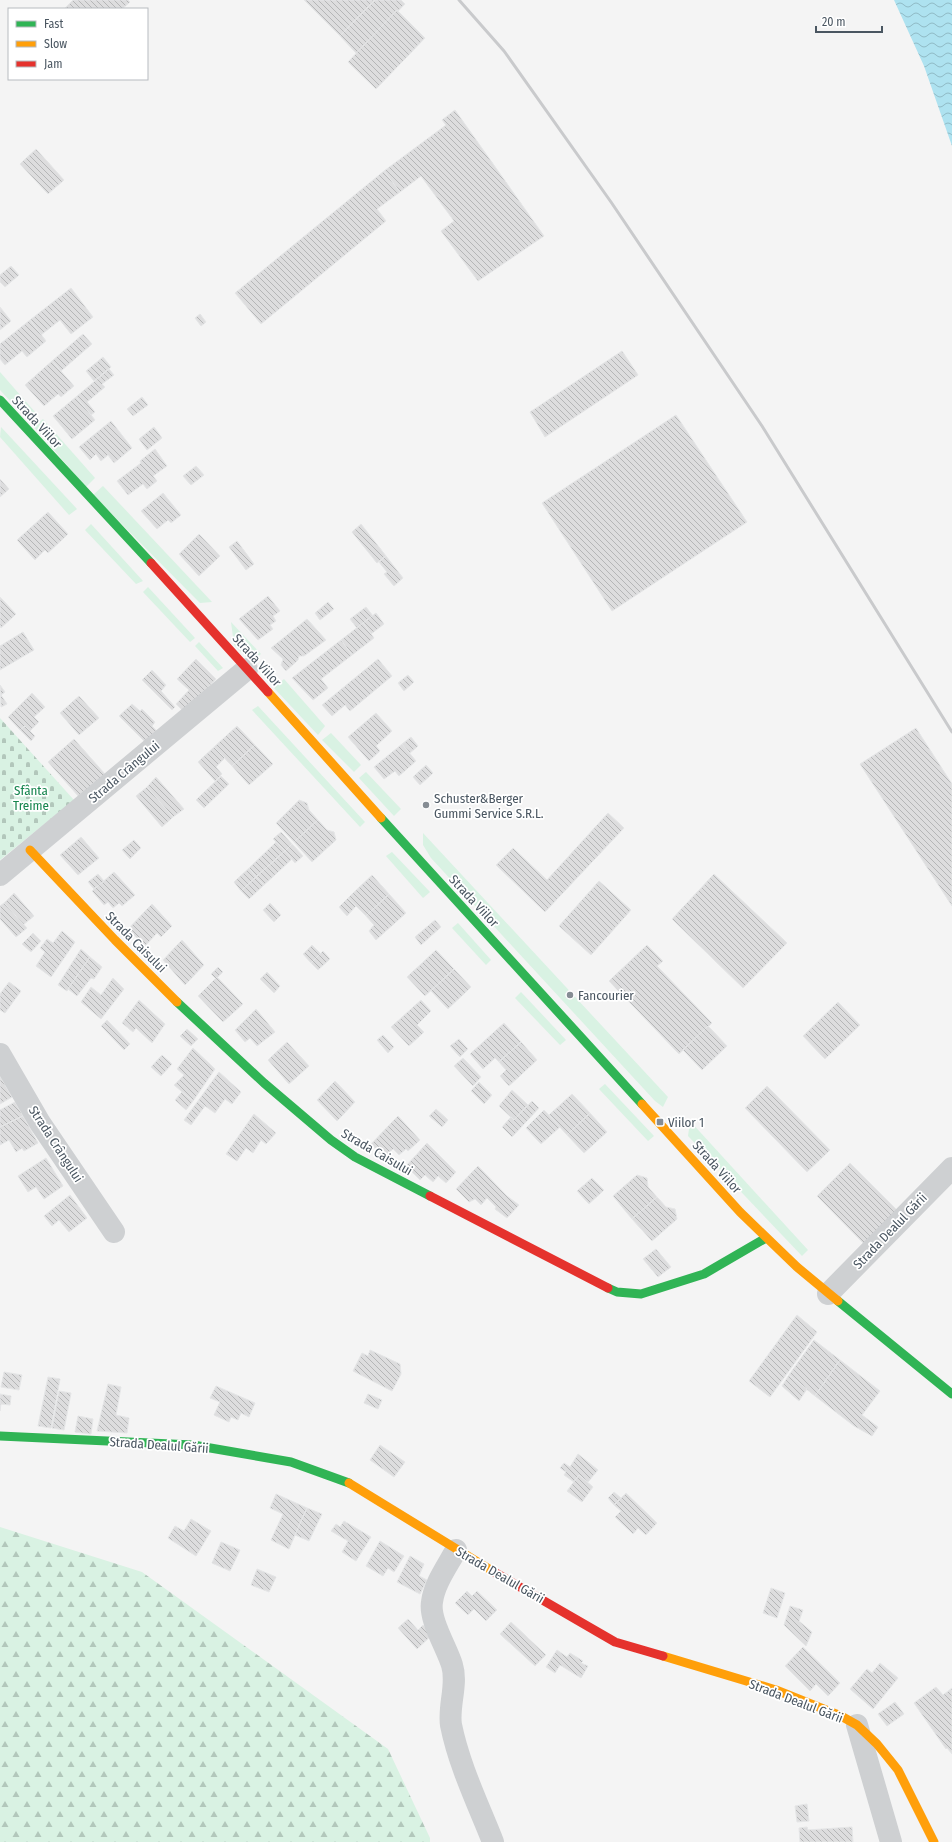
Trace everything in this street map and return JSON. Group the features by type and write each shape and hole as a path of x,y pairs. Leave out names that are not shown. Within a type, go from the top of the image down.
{"street":[{"name":"Strada Viilor","path":"0,400 247,669 740,1212 797,1267 828,1294 952,1394"},
{"name":"Strada Crângului","path":"0,875 247,669"},
{"name":"Strada Caisului","path":"30,850 93,918 224,1048 334,1143 362,1161 617,1292 641,1294 704,1274 766,1238"},
{"name":"Strada Crângului","path":"0,1054 40,1123 114,1232"},
{"name":"Strada Dealul Gării","path":"828,1294 952,1168"},
{"name":"Strada Dealul Gării","path":"0,1436 193,1445 291,1462 354,1485 456,1550 615,1642 776,1690 836,1714 857,1725 877,1744 898,1770 934,1842"},
{"path":"456,1550 434,1591 431,1602 433,1614 452,1666 453,1685 451,1723 454,1736 459,1755 493,1842"},
{"path":"857,1725 891,1842"}],"green space":[{"path":"0,372 35,412 27,419 0,390"},
{"path":"43,419 95,478 86,487 34,427"},
{"path":"1,427 77,509 69,515 0,437"},
{"path":"103,486 212,602 200,603 93,495"},
{"path":"91,524 143,581 136,584 85,530"},
{"path":"148,587 195,638 190,642 143,592"},
{"path":"231,622 261,654 250,661 234,645"},
{"path":"199,642 223,668 218,671 195,646"},
{"path":"284,679 325,726 318,735 274,688"},
{"path":"258,706 365,822 360,827 252,710"},
{"name":"Sfânta Treime","path":"0,718 74,800 0,860"},
{"path":"331,733 361,765 354,772 322,740"},
{"path":"366,772 401,809 394,816 359,778"},
{"path":"423,833 668,1097 663,1107 655,1101 431,858 423,845"},
{"path":"392,852 430,892 423,898 386,856"},
{"path":"458,923 491,960 486,965 452,928"},
{"path":"521,992 566,1040 560,1045 515,998"},
{"path":"605,1084 654,1136 648,1141 599,1089"},
{"path":"690,1121 808,1250 802,1256 688,1136"},
{"path":"0,1527 142,1572 388,1749 430,1838 430,1842 0,1842"}],"water":[{"path":"894,0 952,0 952,146 924,66"}],"building":[{"path":"73,0 128,0 130,2 123,8 65,8"},
{"path":"304,0 375,0 340,36"},
{"path":"375,0 401,0 405,4 357,54 340,36"},
{"path":"397,10 425,38 376,89 348,62"},
{"path":"455,110 544,236 478,281 441,231 454,221 421,176 400,192 384,171 446,125 442,120"},
{"path":"36,149 64,180 48,194 20,164"},
{"path":"384,171 400,192 377,209 386,221 261,324 235,293"},
{"path":"11,266 19,275 5,287 0,282 0,275"},
{"path":"71,288 93,317 71,334 60,320 41,335 30,320"},
{"path":"0,307 11,321 0,330"},
{"path":"200,314 206,322 201,326 195,318"},
{"path":"30,320 46,341 27,357 22,351 5,365 0,359 0,344"},
{"path":"83,334 92,344 61,371 52,361"},
{"path":"622,351 638,375 545,437 530,412"},
{"path":"103,357 111,367 94,381 86,371"},
{"path":"52,361 74,386 61,397 58,394 44,406 25,385"},
{"path":"109,369 114,375 102,384 105,387 87,402 95,412 91,415 76,397"},
{"path":"76,397 95,420 72,439 53,416"},
{"path":"142,397 148,405 133,416 127,409"},
{"path":"676,415 747,522 612,611 542,503"},
{"path":"111,421 132,448 114,463 108,455 101,461 96,454 90,460 79,447"},
{"path":"154,427 162,438 147,450 139,439"},
{"path":"155,449 167,466 153,476 157,481 147,489 143,484 128,495 117,481 141,463 140,461"},
{"path":"196,466 204,475 191,485 183,476"},
{"path":"0,479 9,489 0,497"},
{"path":"163,493 181,515 171,523 168,520 157,529 141,511"},
{"path":"48,512 68,534 48,553 45,550 35,560 17,540"},
{"path":"361,524 386,556 377,563 352,532"},
{"path":"199,534 220,556 199,576 179,554"},
{"path":"237,541 254,564 246,570 229,547"},
{"path":"386,556 403,578 394,586 384,574 387,572 379,562"},
{"path":"268,596 280,611 273,616 276,621 270,625 273,629 258,640 239,619"},
{"path":"0,597 16,614 1,628 0,626"},
{"path":"328,602 334,609 320,620 315,613"},
{"path":"366,607 373,616 357,628 350,619"},
{"path":"376,613 384,624 371,634 363,623"},
{"path":"307,619 326,640 304,656 299,656 298,660 286,671 281,665 283,659 271,648"},
{"path":"363,623 374,638 352,655 341,640"},
{"path":"23,632 34,650 0,670 0,646"},
{"path":"341,640 352,655 321,679 328,688 313,700 292,678"},
{"path":"196,659 216,679 185,713 176,704 189,690 177,679"},
{"path":"378,659 392,676 350,711 345,705 332,716 322,705"},
{"path":"152,670 166,685 161,691 175,707 172,710 142,680"},
{"path":"408,675 414,682 404,691 398,683"},
{"path":"0,685 5,692 1,695 7,704 1,707"},
{"path":"32,693 45,707 34,717 39,722 30,731 25,726 20,730 8,717"},
{"path":"79,696 99,718 79,735 60,713"},
{"path":"132,704 140,711 142,709 155,722 152,726 157,731 146,743 119,716"},
{"path":"376,713 392,731 376,746 380,751 369,761 348,737"},
{"path":"25,726 35,736 31,741 20,730"},
{"path":"237,726 255,745 232,766 214,747"},
{"path":"916,728 952,784 952,906 860,764"},
{"path":"411,737 418,746 410,753 402,744"},
{"path":"74,739 105,774 79,797 48,762"},
{"path":"402,744 416,761 399,776 395,771 384,779 374,767"},
{"path":"255,745 273,764 249,785 232,766"},
{"path":"214,747 225,758 216,767 222,774 215,781 198,762"},
{"path":"426,765 433,773 420,785 413,777"},
{"path":"221,776 229,784 204,808 196,800"},
{"path":"156,777 184,809 173,817 147,787"},
{"path":"147,787 173,817 162,827 136,796"},
{"path":"299,800 307,803 309,810 318,820 294,842 276,823"},
{"path":"608,813 624,828 545,912 496,865 513,848 547,880"},
{"path":"318,820 327,830 334,832 336,840 312,862 294,842"},
{"path":"281,832 292,844 285,851 273,839"},
{"path":"81,837 99,858 78,875 60,855"},
{"path":"134,840 141,848 130,859 122,850"},
{"path":"276,842 285,851 256,877 249,868"},
{"path":"292,844 303,856 295,863 285,851"},
{"path":"285,851 292,859 264,885 256,877"},
{"path":"249,868 256,877 241,891 234,882"},
{"path":"114,872 135,895 122,906 119,903 113,908 108,902 104,905 92,891"},
{"path":"98,874 104,881 94,889 88,882"},
{"path":"714,874 787,943 743,988 672,919"},
{"path":"372,875 389,894 366,916 348,898"},
{"path":"256,877 264,885 249,899 241,891"},
{"path":"599,881 631,910 591,955 559,926"},
{"path":"14,893 34,916 23,925 4,903"},
{"path":"389,894 406,913 376,940 369,931 374,925 366,916"},
{"path":"348,898 356,906 347,916 339,907"},
{"path":"4,903 27,928 16,937 0,919 0,906"},
{"path":"270,903 281,915 274,922 263,910"},
{"path":"152,904 172,926 161,937 157,933 145,946 128,929"},
{"path":"435,920 441,927 421,945 415,937"},
{"path":"62,931 75,942 51,977 36,966 45,952 40,948 47,939 53,943"},
{"path":"33,933 41,941 31,952 22,944"},
{"path":"182,940 204,965 185,985 163,960"},
{"path":"312,945 321,954 311,963 303,954"},
{"path":"647,945 663,961 657,966 712,1023 679,1054 609,981"},
{"path":"81,949 90,957 67,991 58,985"},
{"path":"436,950 454,969 425,996 407,977"},
{"path":"323,951 330,959 318,970 311,963"},
{"path":"90,957 102,967 94,979 91,978 77,996 68,989"},
{"path":"218,967 223,972 216,979 211,974"},
{"path":"454,969 471,987 448,1009 431,991"},
{"path":"267,972 280,986 274,993 260,979"},
{"path":"217,977 243,1004 223,1022 198,996"},
{"path":"113,978 124,989 101,1019 81,1002 91,987 101,995"},
{"path":"9,982 21,991 5,1013 0,1010 0,994"},
{"path":"139,1000 165,1024 152,1043 136,1028 133,1032 122,1023"},
{"path":"421,1000 431,1011 417,1025 424,1032 409,1046 391,1027"},
{"path":"838,1002 860,1025 825,1059 803,1036"},
{"path":"256,1009 275,1032 257,1046 250,1038 245,1042 235,1030"},
{"path":"107,1020 130,1044 124,1050 101,1026"},
{"path":"504,1023 521,1042 499,1062 495,1058 483,1069 470,1054"},
{"path":"708,1026 727,1046 702,1070 683,1050"},
{"path":"187,1029 198,1039 191,1046 180,1036"},
{"path":"383,1035 394,1047 388,1053 377,1040"},
{"path":"459,1039 468,1049 460,1057 450,1046"},
{"path":"287,1042 309,1066 289,1084 268,1060"},
{"path":"521,1042 537,1060 509,1086 500,1076 506,1070 499,1062"},
{"path":"193,1048 215,1069 193,1101 174,1085 184,1075 177,1069"},
{"path":"162,1055 172,1064 161,1076 151,1067"},
{"path":"463,1058 481,1077 473,1086 454,1066"},
{"path":"219,1072 241,1092 232,1104 225,1099 215,1113 198,1101"},
{"path":"0,1076 12,1097 0,1104"},
{"path":"335,1081 355,1102 337,1121 317,1100"},
{"path":"479,1082 492,1095 484,1104 471,1091"},
{"path":"767,1086 830,1150 807,1172 745,1108"},
{"path":"512,1090 528,1105 514,1120 499,1106"},
{"path":"182,1092 193,1101 186,1110 175,1100"},
{"path":"572,1094 590,1113 567,1135 549,1115"},
{"path":"198,1101 205,1106 191,1125 184,1120"},
{"path":"532,1101 539,1108 512,1137 502,1127 511,1117 514,1120"},
{"path":"15,1102 23,1116 0,1127 0,1110"},
{"path":"436,1109 448,1120 442,1127 429,1116"},
{"path":"544,1110 560,1127 541,1144 526,1128"},
{"path":"590,1113 607,1132 584,1153 567,1135"},
{"path":"254,1114 276,1133 266,1144 261,1140 253,1153 246,1148 237,1161 226,1154"},
{"path":"23,1116 38,1143 24,1151 22,1148 16,1152 9,1140 0,1145 0,1127"},
{"path":"398,1116 420,1140 408,1151 406,1149 399,1155 393,1149 384,1158 371,1144"},
{"path":"427,1143 456,1172 446,1183 438,1176 433,1182 425,1175 420,1180 406,1166"},
{"path":"46,1158 63,1186 44,1199 36,1187 28,1192 18,1176"},
{"path":"850,1163 900,1213 867,1247 817,1196"},
{"path":"478,1166 507,1196 519,1205 507,1218 495,1209 496,1207 487,1198 481,1205 475,1199 469,1202 456,1189"},
{"path":"637,1175 647,1178 648,1187 657,1197 632,1219 613,1196"},
{"path":"592,1178 604,1190 589,1204 577,1191"},
{"path":"70,1195 87,1218 69,1232 59,1220 52,1226 44,1216"},
{"path":"657,1197 666,1207 675,1209 677,1219 652,1241 632,1219"},
{"path":"656,1249 671,1267 658,1277 643,1259"},
{"path":"797,1315 817,1332 770,1397 749,1381"},
{"path":"814,1340 840,1360 815,1396 789,1375"},
{"path":"370,1350 400,1364 401,1374 392,1391 353,1371 362,1353 368,1356"},
{"path":"840,1360 880,1391 862,1415 878,1427 872,1436 854,1426 815,1396"},
{"path":"4,1372 22,1375 19,1390 1,1387"},
{"path":"789,1375 807,1389 799,1401 782,1386"},
{"path":"48,1377 60,1379 51,1428 38,1426"},
{"path":"108,1384 121,1387 116,1415 129,1418 127,1433 97,1431"},
{"path":"216,1386 255,1403 249,1417 241,1413 238,1420 231,1417 229,1422 214,1415 220,1402 210,1398"},
{"path":"59,1391 71,1393 64,1430 52,1428"},
{"path":"0,1394 11,1396 10,1405 1,1404 0,1411"},
{"path":"368,1394 382,1400 378,1409 364,1403"},
{"path":"78,1416 93,1419 91,1434 75,1432"},
{"path":"380,1445 405,1462 394,1477 370,1460"},
{"path":"578,1454 598,1470 588,1482 579,1475 574,1482 564,1475 566,1472 560,1468 564,1463 570,1467"},
{"path":"579,1475 593,1487 582,1502 567,1491"},
{"path":"614,1492 621,1498 614,1505 608,1498"},
{"path":"626,1493 657,1523 646,1535 638,1528 633,1534 615,1517 621,1511 614,1505"},
{"path":"276,1494 307,1508 289,1549 271,1540 283,1514 270,1508"},
{"path":"307,1508 322,1514 309,1541 295,1535"},
{"path":"191,1519 211,1531 196,1556 168,1538 175,1526 184,1531"},
{"path":"344,1521 371,1537 356,1561 342,1552 348,1541 331,1531 336,1524 340,1527"},
{"path":"380,1541 404,1556 394,1572 388,1568 383,1576 366,1566"},
{"path":"221,1542 240,1550 230,1571 212,1563"},
{"path":"410,1556 424,1564 419,1576 427,1580 420,1594 397,1582"},
{"path":"257,1569 276,1577 269,1592 251,1585"},
{"path":"771,1588 785,1593 777,1618 763,1613"},
{"path":"467,1591 472,1596 477,1591 497,1610 486,1621 474,1609 468,1615 455,1603"},
{"path":"790,1606 803,1610 799,1621 812,1632 806,1646 784,1625"},
{"path":"408,1619 418,1630 423,1625 432,1635 417,1649 398,1628"},
{"path":"511,1622 546,1655 535,1666 500,1634"},
{"path":"803,1647 840,1683 828,1696 816,1684 810,1691 785,1666"},
{"path":"557,1650 567,1657 570,1653 583,1661 581,1663 588,1666 581,1678 560,1665 555,1673 546,1667"},
{"path":"880,1663 898,1678 873,1709 850,1689 867,1669 872,1673"},
{"path":"936,1687 943,1695 952,1688 952,1754 947,1748 946,1749 914,1703"},
{"path":"895,1702 904,1714 887,1726 878,1714"},
{"path":"807,1804 809,1821 797,1822 795,1806"},
{"path":"807,1827 808,1830 852,1827 853,1842 800,1842 799,1828"}],"railway":[{"path":"459,0 504,51 611,202 762,426 952,732"}],"traffic: fast":[{"path":"0,400 151,563"},
{"path":"381,818 642,1104"},
{"path":"177,1002 264,1083 331,1140 355,1157 430,1196"},
{"path":"608,1288 617,1292 641,1294 704,1274 766,1238"},
{"path":"838,1301 952,1394"},
{"path":"0,1436 193,1445 291,1462 349,1483"}],"traffic: slow":[{"path":"268,692 381,818"},
{"path":"30,850 115,940 177,1002"},
{"path":"642,1104 740,1212 797,1267 838,1301"},
{"path":"349,1483 494,1572"},
{"path":"663,1656 776,1690 841,1716 857,1725 877,1744 898,1770 934,1842"}],"traffic: jam":[{"path":"151,563 268,692"},
{"path":"430,1196 608,1288"},
{"path":"494,1572 615,1642 663,1656"}],"place":[{"name":"Schuster&Berger Gummi Service S.R.L.","path":"426,805"},
{"name":"Fancourier","path":"570,995"},
{"name":"Viilor 1","path":"660,1122"}]}
